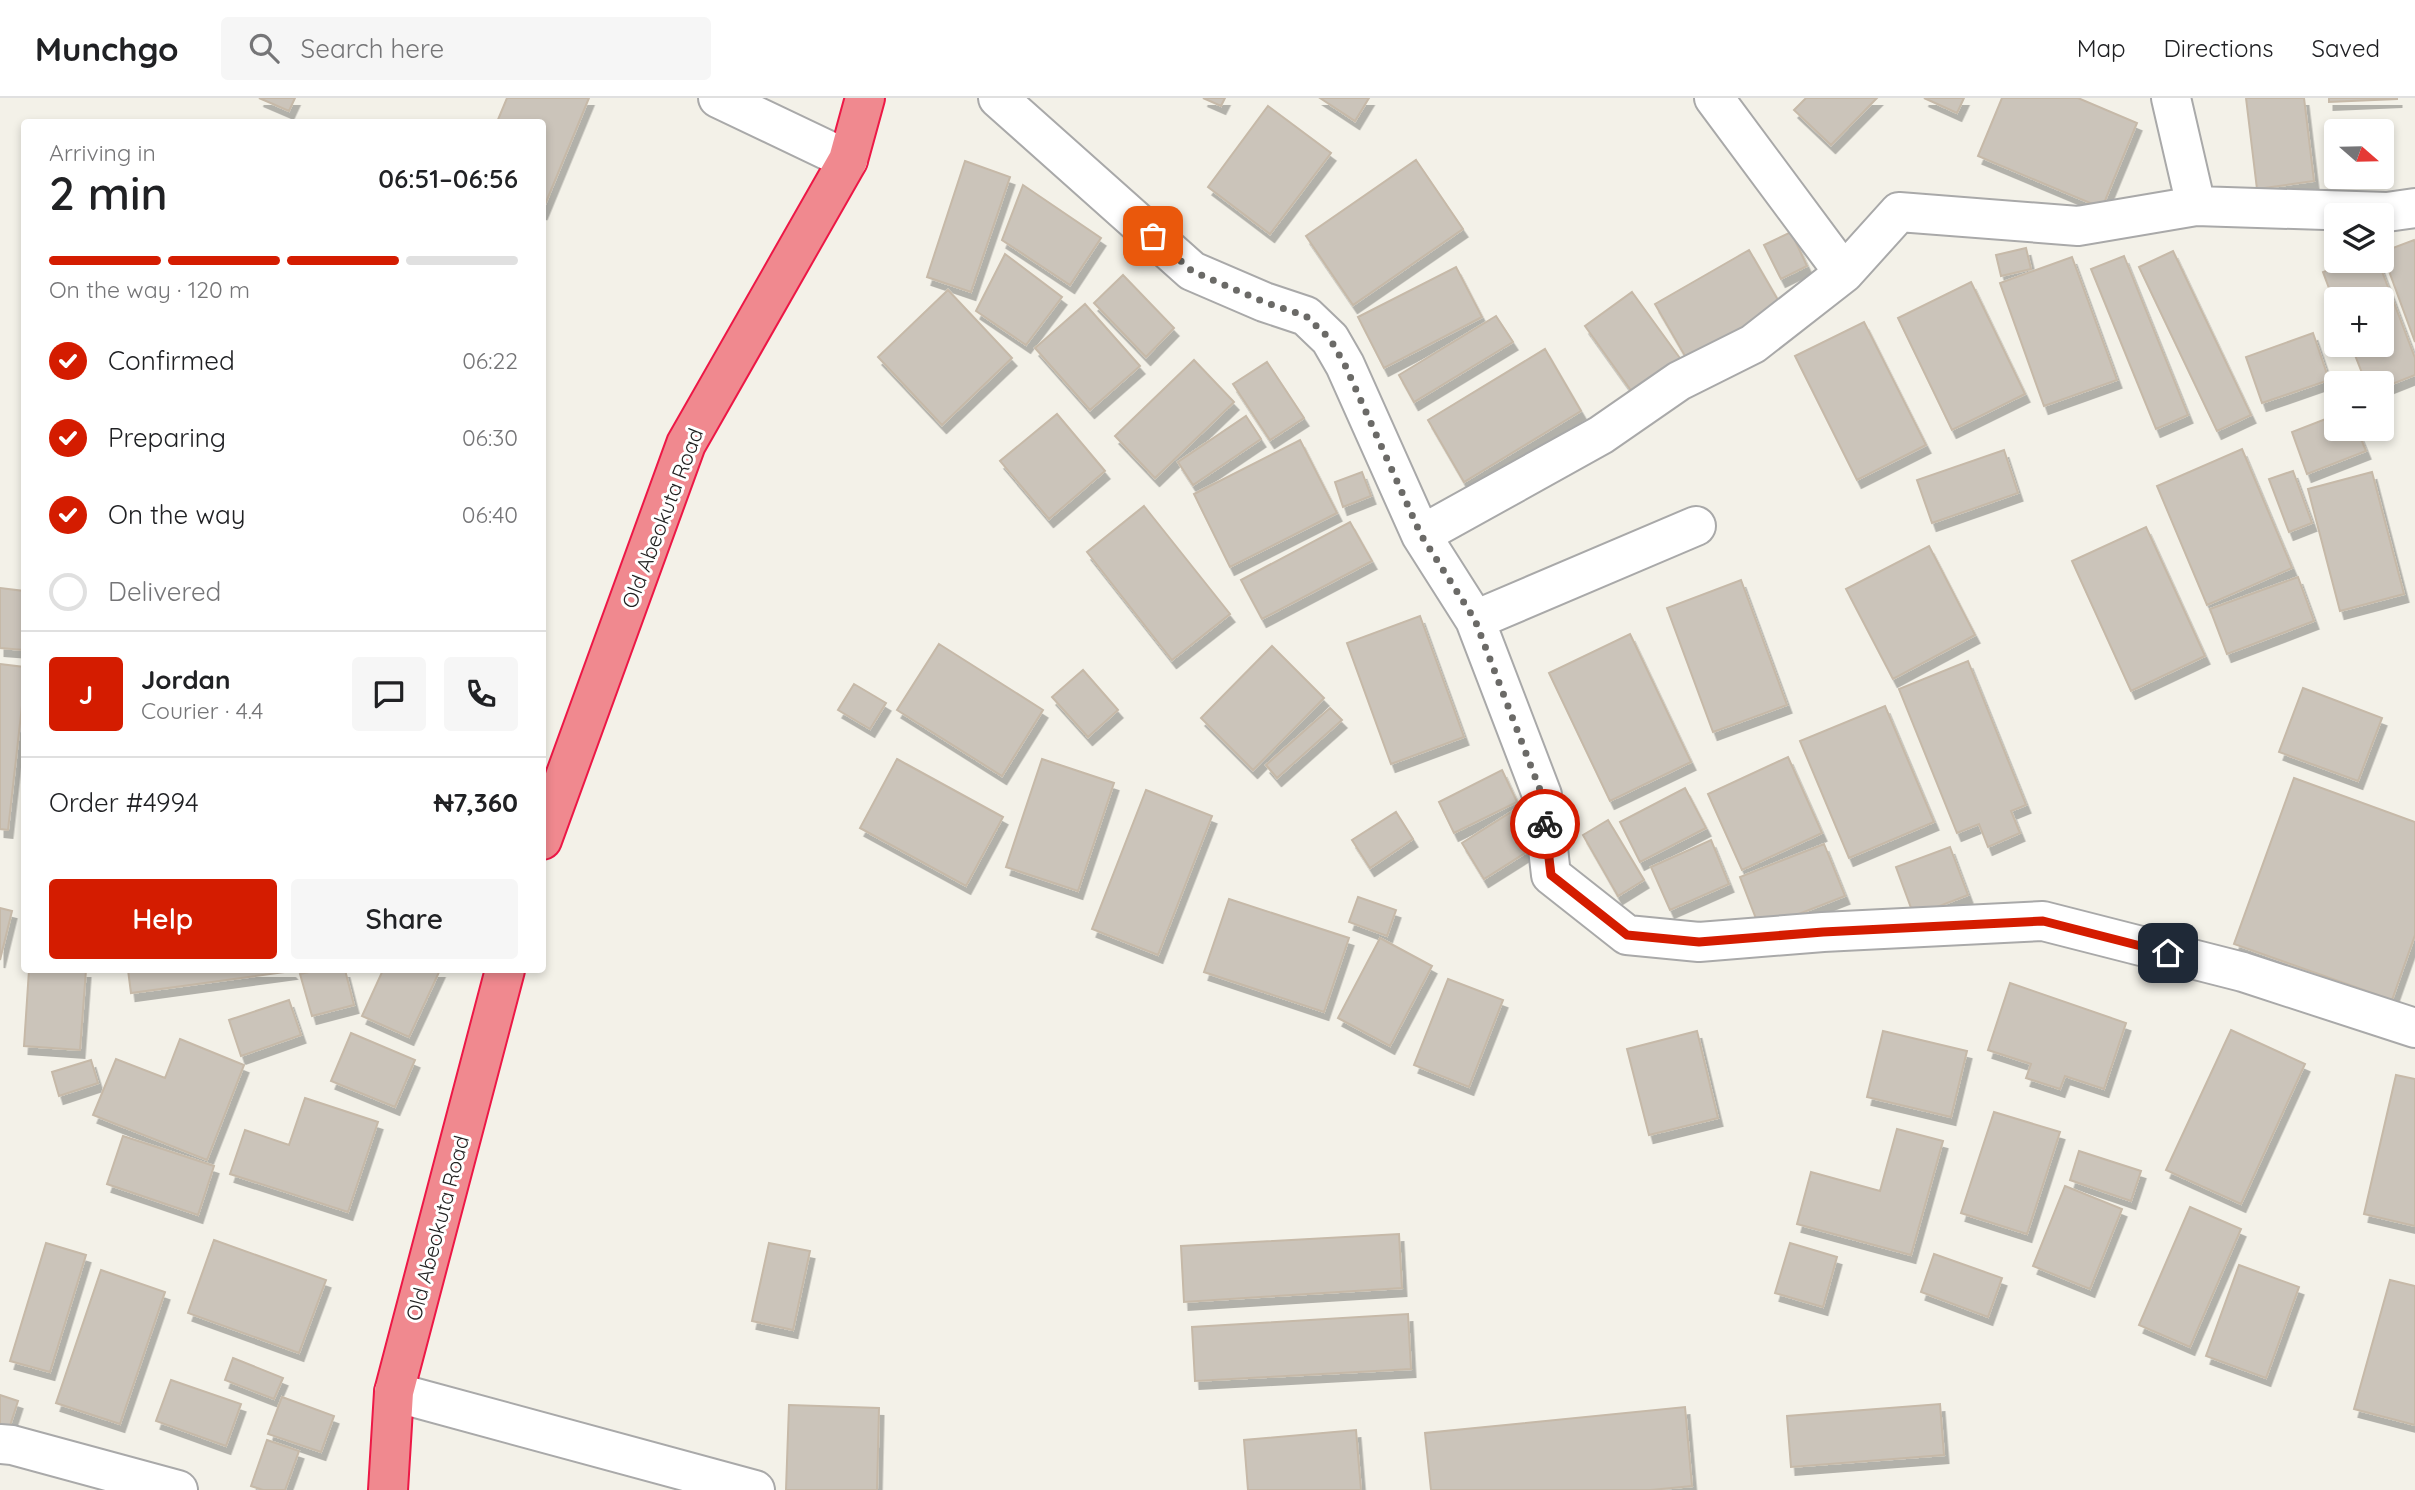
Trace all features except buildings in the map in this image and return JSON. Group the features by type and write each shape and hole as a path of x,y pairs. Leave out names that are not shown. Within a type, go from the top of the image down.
{"highway":[{"name":"Old Abeokuta Road","path":"546,829 686,444 848,160 865,98"},
{"name":"Old Abeokuta Road","path":"388,1490 394,1392 504,973"}],"street":[{"path":"718,98 848,160"},
{"path":"999,98 1192,271 1264,302 1306,316 1330,339 1345,365 1421,535 1475,620 1542,795 1551,875 1627,935 1699,942 1823,932 2043,921 2243,972 2415,1028"},
{"path":"1714,98 1844,273"},
{"path":"2171,98 2196,206"},
{"path":"1421,535 1601,435 1679,381 1753,344 1844,273 1899,212 2078,226 2196,206 2387,212 2415,208"},
{"path":"1475,620 1696,526"},
{"path":"394,1392 755,1490"},
{"path":"0,1444 178,1490"}],"way so far":[{"path":"1153,236 1192,271 1264,302 1306,316 1330,339 1345,365 1421,535 1475,620 1542,795 1545,824"}],"route":[{"path":"1545,824 1551,875 1627,935 1699,942 1823,932 2043,921 2168,953"}]}
